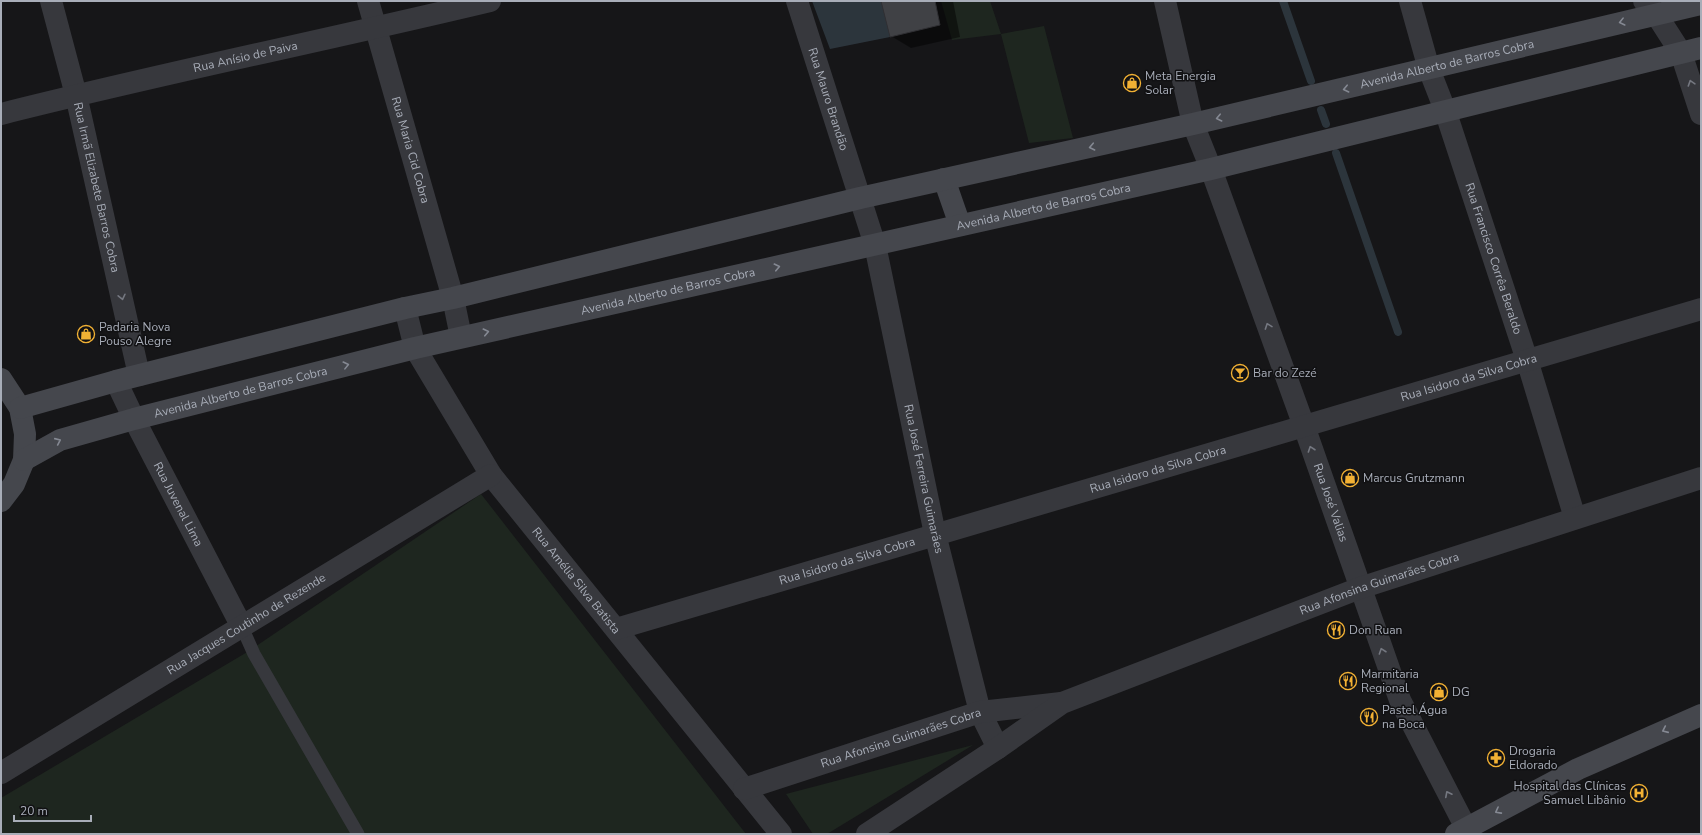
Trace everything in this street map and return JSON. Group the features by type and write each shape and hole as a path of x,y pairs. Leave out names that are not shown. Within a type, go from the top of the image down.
{"street":[{"name":"Rua Irmã Elizabete Barros Cobra","path":"52,1 76,95 140,375"},
{"name":"Rua Maria Cid Cobra","path":"368,1 453,298"},
{"name":"Rua Anísio de Paiva","path":"1,114 76,95 490,1"},
{"name":"Rua Mauro Brandão","path":"797,1 860,198"},
{"path":"1165,1 1193,124 1211,169"},
{"name":"Rua Francisco Corrêa Beraldo","path":"1410,1 1430,69 1445,110 1527,360 1575,518"},
{"name":"Avenida Alberto de Barros Cobra","path":"20,408 116,381 405,308 453,298 860,198 1193,124 1430,69 1650,8 1701,4"},
{"path":"1650,8 1691,50 1701,114"},
{"name":"Avenida Alberto de Barros Cobra","path":"24,460 60,440 134,419 415,348 1211,169 1691,50"},
{"name":"Rua José Valias","path":"1211,169 1304,426 1400,700 1461,831"},
{"path":"944,179 960,225"},
{"path":"860,198 875,244"},
{"name":"Rua José Ferreira Guimarães","path":"875,244 936,534 980,712 998,748"},
{"path":"453,298 461,337"},
{"name":"Rua Amélia Silva Batista","path":"405,308 415,348 491,475 781,834"},
{"name":"Rua Isidoro da Silva Cobra","path":"616,629 1701,309"},
{"path":"1,379 20,408 26,434 24,460 14,484 1,501"},
{"name":"Rua Juvenal Lima","path":"116,381 134,419 242,627"},
{"name":"Rua Jacques Coutinho de Rezende","path":"1,773 491,475"},
{"name":"Rua Afonsina Guimarães Cobra","path":"867,834 998,748 1062,703 1360,588 1701,478"},
{"name":"Rua Afonsina Guimarães Cobra","path":"744,789 980,712 1062,703"},
{"path":"1461,831 1578,769 1701,715"}],"lane":[{"path":"242,627 254,654 358,834"}],"shaded area":[{"path":"812,1 881,1 890,37 830,49"},
{"path":"941,1 990,1 1001,34 952,40"},
{"path":"1044,26 1073,138 1029,143 1001,34"},
{"path":"481,494 746,834 1,834 1,798 249,651"},
{"path":"973,745 827,834 813,834 786,794"}],"building":[{"path":"881,1 935,1 940,25 890,37"}],"waterway":[{"path":"1283,1 1311,81"},
{"path":"1321,110 1326,124"},
{"path":"1336,153 1398,332"}],"place":[{"name":"Meta Energia Solar","path":"1132,83"},
{"name":"Padaria Nova Pouso Alegre","path":"86,334"},
{"name":"Bar do Zezé","path":"1240,373"},
{"name":"Marcus Grutzmann","path":"1350,478"},
{"name":"Don Ruan","path":"1336,630"},
{"name":"Marmitaria Regional","path":"1348,681"},
{"name":"DG","path":"1439,692"},
{"name":"Pastel Água na Boca","path":"1369,717"},
{"name":"Drogaria Eldorado","path":"1496,758"},
{"name":"Hospital das Clínicas Samuel Libânio","path":"1639,793"}]}
